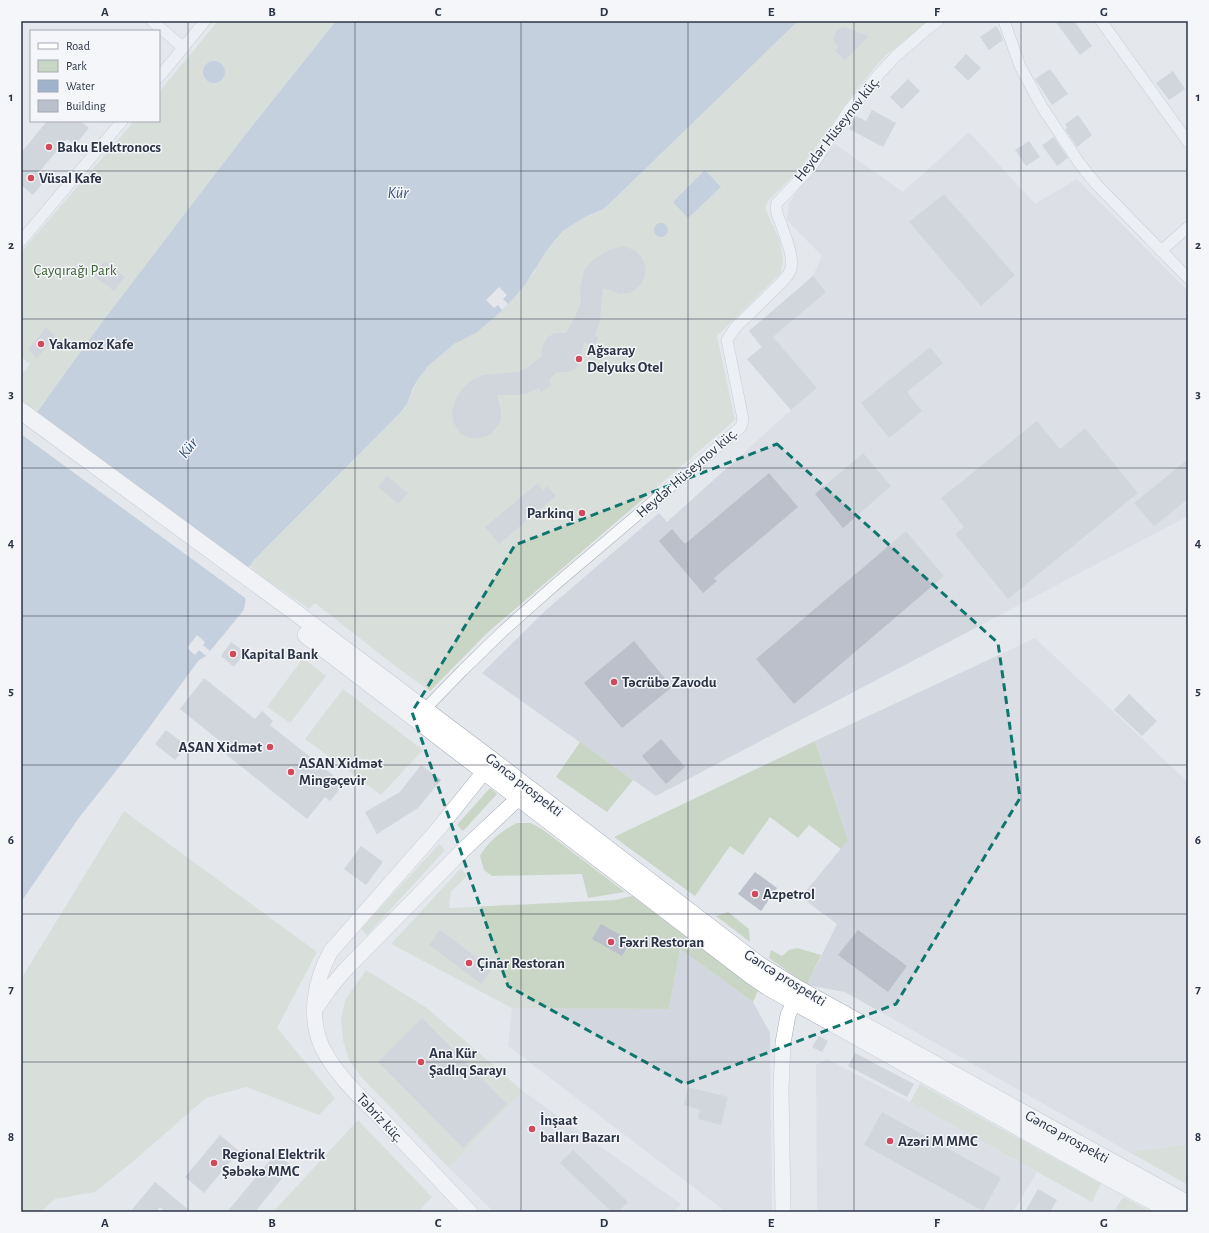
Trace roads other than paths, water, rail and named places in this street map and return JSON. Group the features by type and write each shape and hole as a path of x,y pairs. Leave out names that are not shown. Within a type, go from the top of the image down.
{"main road":[{"path":"21,411 296,620"},
{"path":"21,424 296,620"},
{"name":"Gəncə prospekti","path":"296,620 425,709 489,766"},
{"name":"Gəncə prospekti","path":"296,620 524,793 759,965 797,995 1115,1181 1173,1212"},
{"name":"Təbriz küç.","path":"470,1212 357,1094 331,1064 318,1038 314,1010 318,979 331,952 434,833 489,766"},
{"path":"314,1010 345,970 462,851 524,793"},
{"name":"Gəncə prospekti","path":"797,995 1188,1204"},
{"path":"783,1212 781,1089 786,1023 797,995"}],"street":[{"path":"152,21 184,48"},
{"path":"160,76 205,21"},
{"name":"Heydər Hüseynov küç.","path":"425,709 503,631 741,427 743,419 727,340 735,328 784,281 790,272 792,263 791,253 777,214 777,203 780,198 812,166 849,110 880,73 896,56 938,21"},
{"path":"1004,21 1020,66 1042,107 1080,164 1096,184 1188,278"},
{"path":"1101,21 1188,142"},
{"path":"21,241 121,122"},
{"path":"1161,251 1188,227"}],"water":[{"name":"Kür","path":"336,21 798,21 608,205 564,230 545,253 525,285 503,310 476,333 454,344 428,366 418,379 407,404 401,412 254,560 246,573 245,606 243,611 206,656 199,660 131,752 78,819 21,902 21,434 103,321 245,135"},
{"path":"214,61 222,64 225,72 222,80 214,83 206,80 203,72 206,64"},
{"path":"705,170 721,187 688,218 673,202"},
{"path":"658,223 664,223 668,227 668,233 664,237 658,237 654,233 654,227"}],"place":[{"name":"Baku Elektronocs","path":"49,147"},
{"name":"Vüsal Kafe","path":"31,178"},
{"name":"Yakamoz Kafe","path":"41,344"},
{"name":"Ağsaray Delyuks Otel","path":"579,359"},
{"name":"Parkinq","path":"582,513"},
{"name":"Kapital Bank","path":"233,654"},
{"name":"Təcrübə Zavodu","path":"614,682"},
{"name":"ASAN Xidmət","path":"270,747"},
{"name":"ASAN Xidmət Mingəçevir","path":"291,772"},
{"name":"Azpetrol","path":"755,894"},
{"name":"Fəxri Restoran","path":"611,942"},
{"name":"Çinar Restoran","path":"469,963"},
{"name":"Ana Kür Şadlıq Sarayı","path":"421,1062"},
{"name":"İnşaat balları Bazarı","path":"532,1129"},
{"name":"Azəri M MMC","path":"890,1141"},
{"name":"Regional Elektrik Şəbəkə MMC","path":"214,1163"}],"park label":[{"name":"Çayqırağı Park","path":"75,270"}]}
